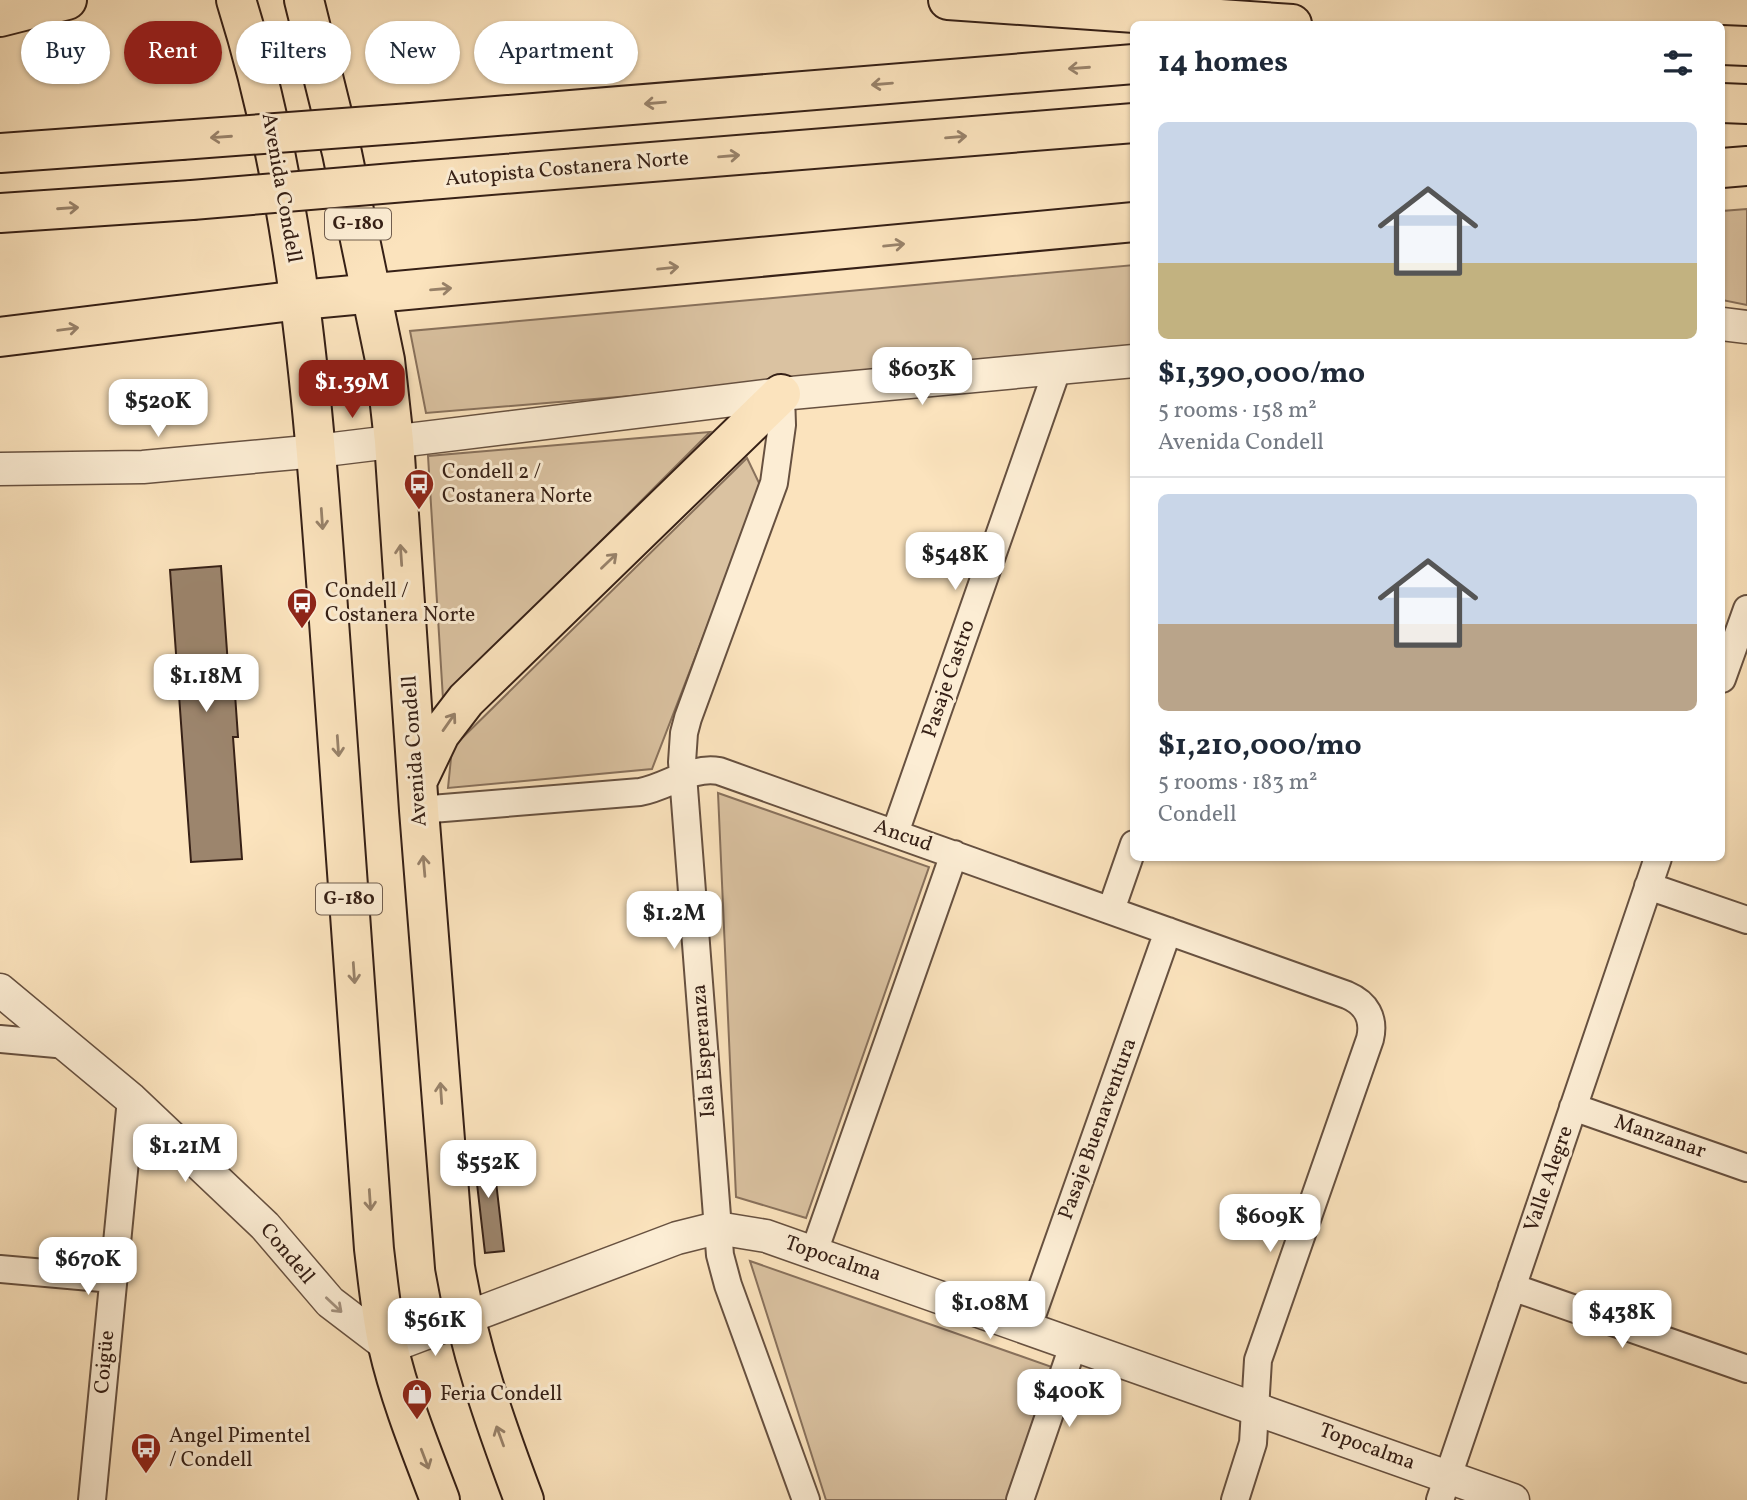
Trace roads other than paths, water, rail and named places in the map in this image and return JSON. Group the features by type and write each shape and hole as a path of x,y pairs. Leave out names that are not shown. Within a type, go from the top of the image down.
{"main road":[{"path":"0,17 67,0"},
{"name":"Avenida Condell","path":"236,0 278,160 300,300 317,451 374,1249 389,1347 411,1424 440,1500"},
{"name":"Avenida Condell","path":"304,0 373,295 394,441 450,1208 464,1320 483,1390 524,1500"},
{"path":"948,0 1249,21"},
{"path":"1725,45 1747,46"},
{"path":"0,153 411,123 1130,64"},
{"path":"1725,103 1747,104"},
{"name":"Autopista Costanera Norte","path":"0,213 192,200 1130,123"},
{"path":"1725,168 1747,166"},
{"path":"0,337 300,300 1130,222"},
{"path":"418,796 440,734 466,700 781,394"}],"street":[{"path":"1725,324 1747,327"},
{"path":"0,469 143,467 317,451 781,394 1130,360"},
{"name":"Pasaje Castro","path":"895,833 1058,367"},
{"name":"Isla Esperanza","path":"781,394 782,425 774,483 684,733 684,776 717,1228 728,1285 806,1500"},
{"path":"1725,672 1744,626"},
{"name":"Ancud","path":"418,796 640,792 655,789 699,770 719,771 1347,995 1368,1012 1372,1030 1370,1039 1258,1360 1255,1408"},
{"path":"814,1252 954,853"},
{"path":"1111,910 1130,855"},
{"name":"Valle Alegre","path":"1444,1488 1654,861"},
{"path":"1648,886 1747,920"},
{"name":"Pasaje Buenaventura","path":"1028,1326 1168,931"},
{"name":"Condell","path":"0,990 131,1099 265,1226 330,1302 389,1347"},
{"path":"0,1039 67,1045"},
{"name":"Coigüe","path":"92,1500 131,1099"},
{"name":"Manzanar","path":"1573,1107 1747,1168"},
{"name":"Topocalma","path":"389,1347 677,1238 717,1228 745,1231 1028,1326 1255,1408 1444,1488 1513,1500"},
{"path":"0,1269 113,1279"},
{"path":"1512,1287 1747,1369"},
{"path":"1020,1500 1074,1343"},
{"path":"1235,1500 1253,1443 1255,1408"}],"place":[{"name":"Condell 2 / Costanera Norte","path":"419,511"},
{"name":"Condell / Costanera Norte","path":"302,630"},
{"name":"Feria Condell","path":"417,1421"},
{"name":"Angel Pimentel / Condell","path":"146,1475"}]}
